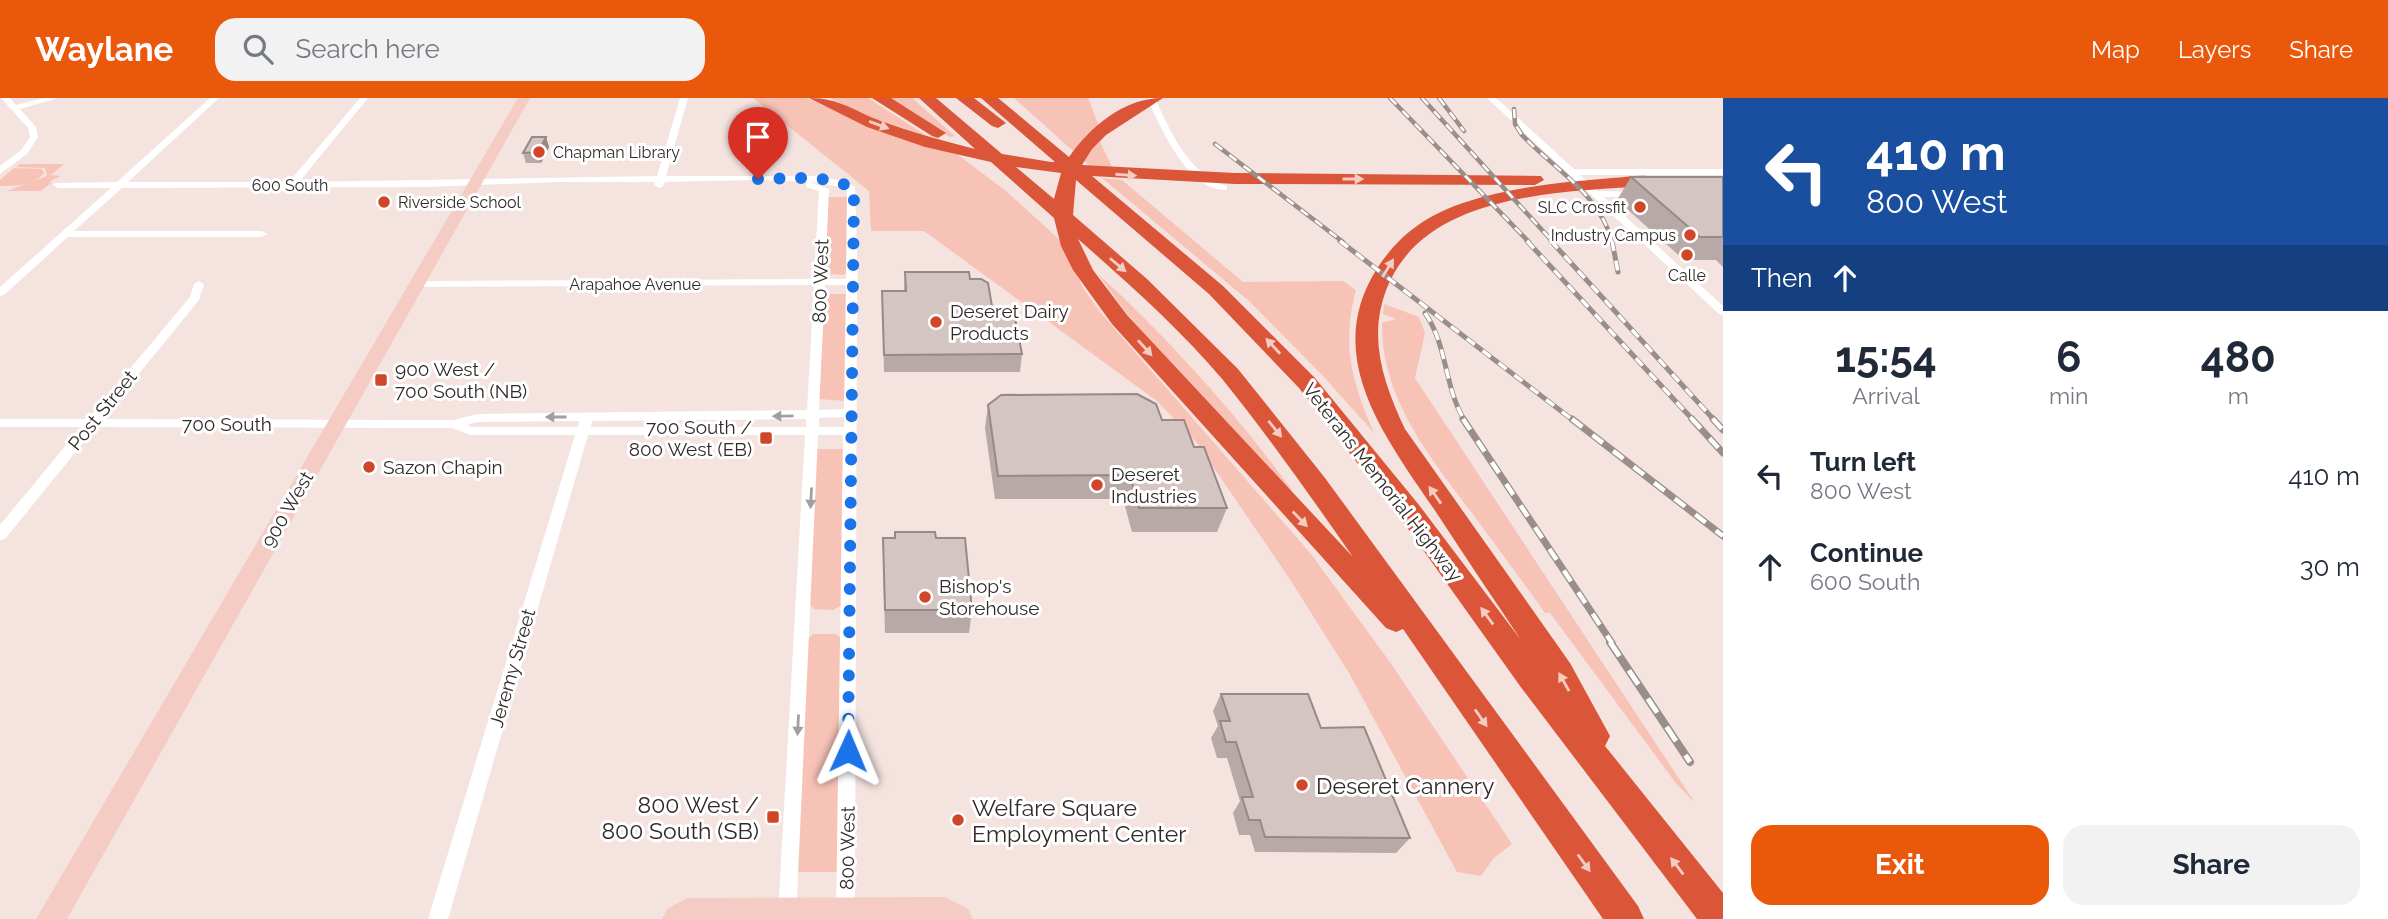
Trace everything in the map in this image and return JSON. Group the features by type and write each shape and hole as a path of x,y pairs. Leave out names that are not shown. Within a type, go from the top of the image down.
{"highway":[{"path":"817,98 864,120 942,145 1034,164 1108,173 1648,187"},
{"path":"880,98 1048,204"},
{"path":"927,98 1180,321 1230,374 1316,484 1625,919"},
{"path":"950,98 1085,237"},
{"path":"964,98 1166,246"},
{"name":"Veterans Memorial Highway","path":"989,98 1166,246 1266,339 1349,434 1531,677 1720,919"},
{"path":"1001,98 1085,179"},
{"path":"1153,98 1107,124 1082,149 1067,177 1063,199 1065,226 1074,254 1115,315 1278,496 1460,688"},
{"path":"1633,806 1559,672 1394,431 1379,401 1370,373 1365,351 1365,331 1369,305 1380,280 1408,241 1444,218 1495,200 1537,191 1648,187"}],"main road":[{"name":"900 West","path":"51,919 524,98"},
{"path":"677,919 687,914 846,916 945,912 958,919"}],"street":[{"path":"0,171 24,152 34,137 32,128 5,98"},
{"path":"15,108 54,98"},
{"path":"0,293 215,98"},
{"path":"291,185 364,98"},
{"path":"659,182 684,98"},
{"path":"1153,98 1178,153 1210,184 1224,188"},
{"path":"1491,98 1723,312"},
{"path":"1571,172 1723,172"},
{"name":"600 South","path":"58,185 555,185 813,179"},
{"name":"800 West","path":"813,179 842,183 854,191 846,916"},
{"name":"600 South","path":"659,182 813,185 824,189"},
{"path":"1595,194 1648,187"},
{"name":"800 West","path":"788,916 815,423 824,189"},
{"path":"65,234 262,234"},
{"name":"Arapahoe Avenue","path":"416,284 853,282"},
{"name":"Post Street","path":"0,535 195,298 199,284"},
{"name":"700 South","path":"815,423 851,413"},
{"name":"700 South","path":"0,423 454,424 470,430 585,424 815,423 851,431"},
{"name":"Jeremy Street","path":"438,919 585,424"}],"shaded area":[{"path":"753,98 806,98 879,130 954,152 1006,191 1062,242 1083,288 1101,313 1311,554 1392,665 1512,844 1493,859 1481,876 1457,872 1349,673 1289,578 1197,443 1157,401 924,231 871,231 869,191"},
{"path":"829,98 868,98 927,136 873,118"},
{"path":"887,98 912,98 955,136 950,137"},
{"path":"1014,98 1088,98 1099,126 1101,144 1113,169 1091,167"},
{"path":"20,164 64,164 51,175 60,176 49,182 52,182 41,191 7,191 47,176 45,168 16,167"},
{"path":"14,168 42,169 44,173 30,183 0,186 0,180"},
{"path":"1102,178 1122,180 1243,282 1343,281 1356,290 1349,329 1351,363 1374,433 1323,376 1249,301"},
{"path":"828,197 849,197 847,273 843,275 825,273"},
{"path":"1098,274 1200,377 1248,432 1292,490 1286,493 1127,314"},
{"path":"824,294 847,294 845,401 819,399"},
{"path":"1384,304 1419,317 1425,333 1415,378 1695,803 1675,782 1550,613 1545,613 1425,448 1399,401 1390,376 1382,323 1396,319 1383,314"},
{"path":"816,449 845,449 842,605 833,610 814,609 809,604"},
{"path":"813,634 836,634 841,638 837,872 797,872 807,640"}],"building":[{"path":"532,137 546,137 538,152 523,153"},
{"path":"1631,177 1723,177 1723,237 1700,237"},
{"name":"Deseret Dairy Products","path":"905,272 969,272 970,279 981,279 988,283 994,318 1015,318 1022,354 884,355 882,291 906,291"},
{"name":"Deseret Industries","path":"1137,394 1156,404 1162,420 1184,420 1194,447 1204,447 1227,508 1139,508 1130,475 998,476 988,405 1001,395"},
{"name":"Bishop's Storehouse","path":"895,532 935,532 936,538 965,538 972,610 885,610 883,538 895,538"},
{"name":"Deseret Cannery","path":"1221,694 1308,694 1321,728 1364,727 1410,838 1265,837 1260,820 1249,820 1242,797 1253,797 1236,742 1226,742 1220,721 1230,721"}],"railway":[{"path":"1390,98 1529,242"},
{"path":"1422,98 1553,242"},
{"path":"1439,98 1464,131"},
{"path":"1514,109 1515,124 1522,135 1587,196 1606,225 1612,242"},
{"path":"1215,144 1343,242"},
{"path":"1340,241 1574,421"},
{"path":"1527,241 1694,421"},
{"path":"1551,241 1715,421"},
{"path":"1612,241 1618,272"},
{"path":"1425,313 1438,339 1453,395 1465,421"},
{"path":"1463,419 1612,643"},
{"path":"1572,419 1723,536"},
{"path":"1692,419 1723,453"},
{"path":"1713,419 1723,430"},
{"path":"1610,642 1690,762"}],"place":[{"name":"Chapman Library","path":"539,152"},
{"name":"Riverside School","path":"384,202"},
{"name":"SLC Crossfit","path":"1640,207"},
{"name":"Industry Campus","path":"1690,235"},
{"name":"Calle","path":"1687,255"},
{"name":"Deseret Dairy Products","path":"936,322"},
{"name":"900 West / 700 South (NB)","path":"381,380"},
{"name":"700 South / 800 West (EB)","path":"766,438"},
{"name":"Sazon Chapin","path":"369,467"},
{"name":"Deseret Industries","path":"1097,485"},
{"name":"Bishop's Storehouse","path":"925,597"},
{"name":"Deseret Cannery","path":"1302,785"},
{"name":"800 West / 800 South (SB)","path":"773,817"},
{"name":"Welfare Square Employment Center","path":"958,820"}],"route":[{"path":"758,179 830,180 846,184 854,191 848,751"}]}
